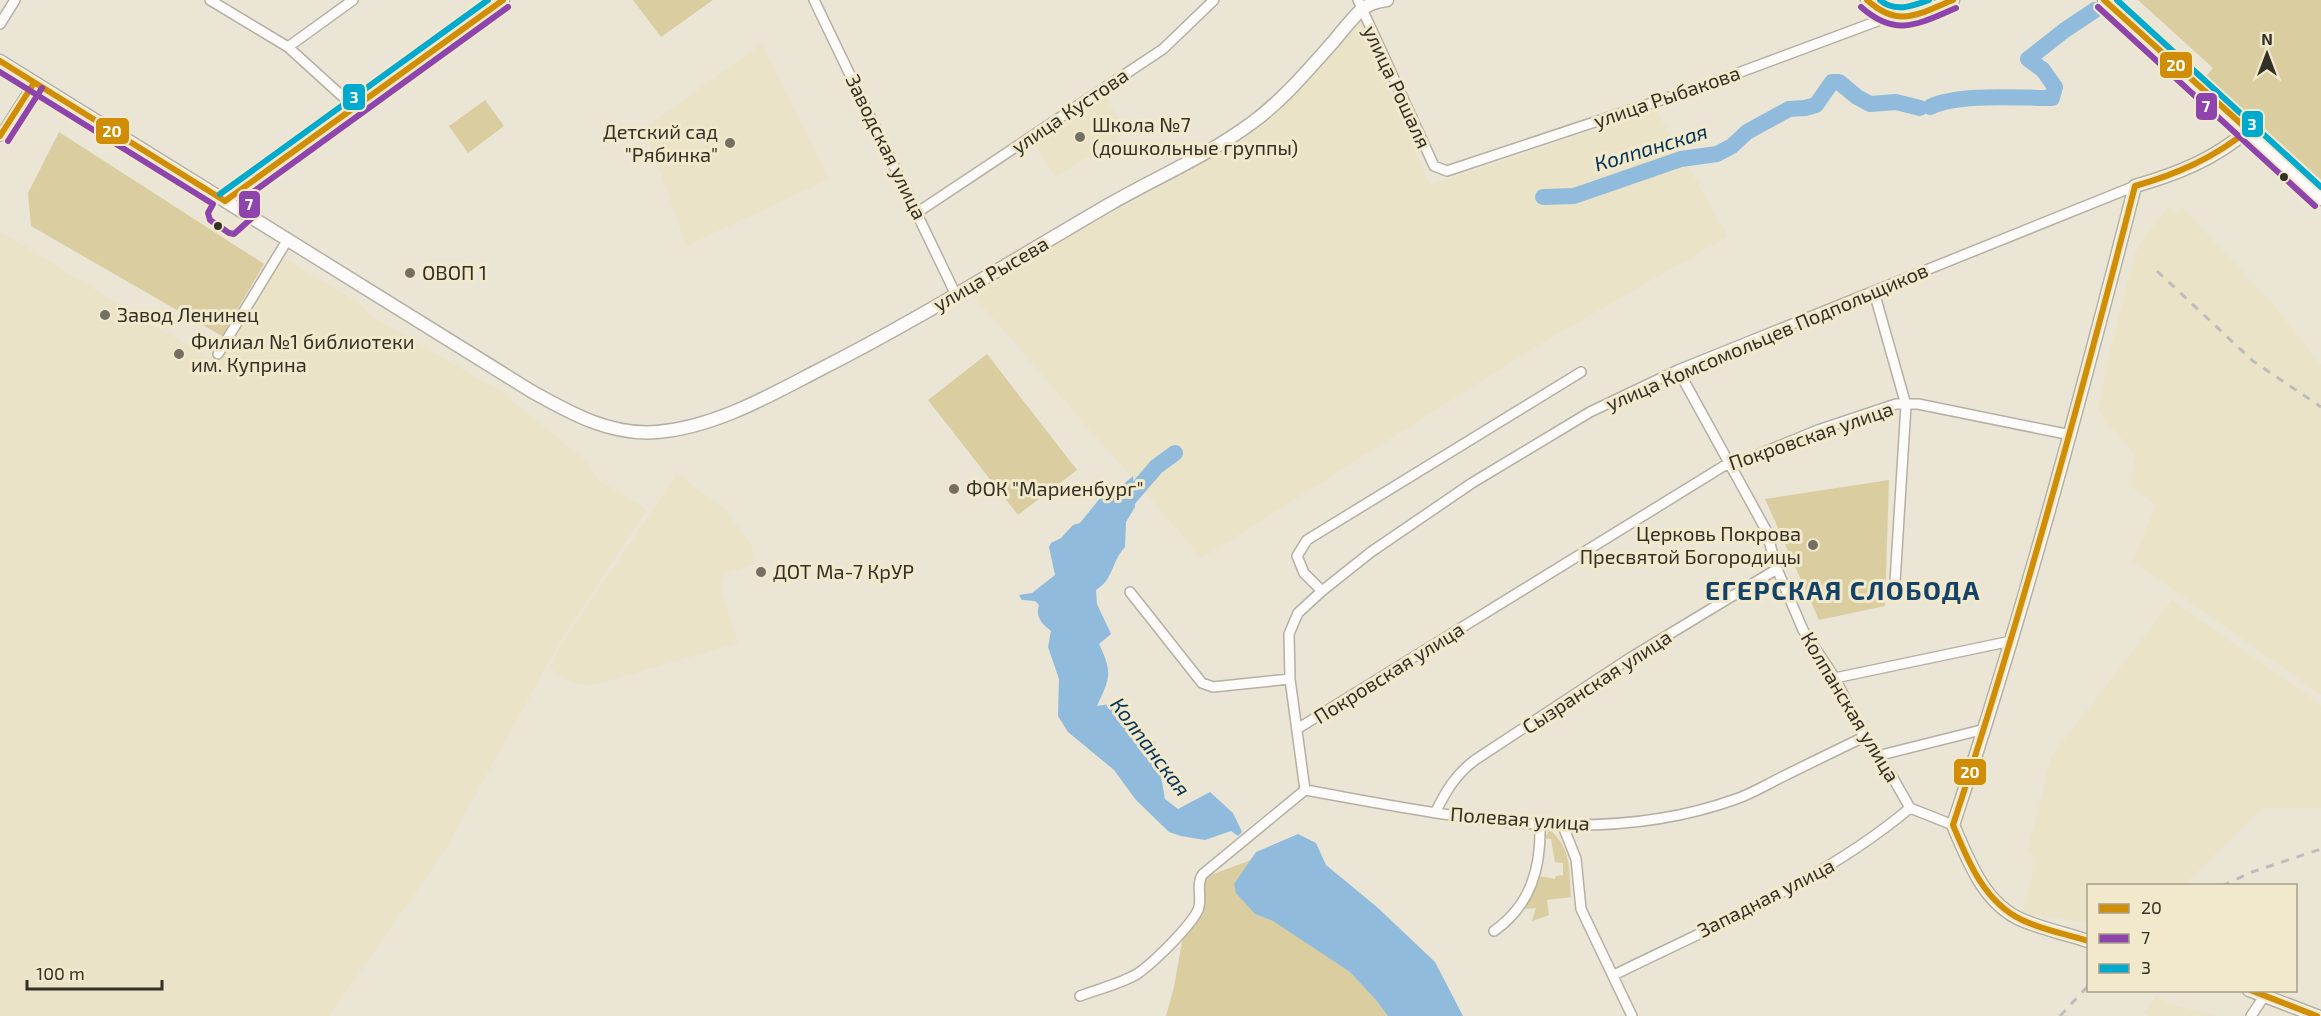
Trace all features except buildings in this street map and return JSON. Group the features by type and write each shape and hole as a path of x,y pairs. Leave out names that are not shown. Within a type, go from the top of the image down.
{"main road":[{"path":"225,201 503,0"},
{"name":"улица Рысева","path":"0,61 548,401 581,417 620,431 636,433 687,428 725,417 772,394 894,330 1226,140 1254,122 1292,88 1360,5 1387,0"},
{"path":"1867,0 1877,16 1913,14 1953,0"},
{"path":"2104,0 2321,199"},
{"path":"2087,941 2021,920 2005,909 1981,883 1953,825 1985,729 2071,435 2135,186 2178,173 2222,150 2248,130"},
{"path":"2255,992 2317,1016"}],"street":[{"path":"0,24 15,0"},
{"path":"210,0 288,47 354,107"},
{"path":"288,47 353,0"},
{"name":"Заводская улица","path":"815,0 956,295"},
{"name":"улица Кустова","path":"918,212 1163,49 1214,0"},
{"name":"улица Рошаля","path":"1360,5 1434,166 1441,171"},
{"name":"улица Рыбакова","path":"1441,171 1448,171 1702,86 1877,16"},
{"path":"0,136 34,83"},
{"name":"улица Комсомольцев Подпольщиков","path":"1305,790 1290,680 1289,634 1298,613 1371,552 1472,483 1590,412 1678,370 2135,186"},
{"path":"218,354 288,239"},
{"path":"1874,292 1906,405 1895,582"},
{"name":"Колпанская улица","path":"1678,370 1727,464 1766,530 1777,569 1803,630 1835,678 1864,737 1910,808"},
{"path":"1322,591 1304,573 1298,556 1306,540 1581,372"},
{"name":"Покровская улица","path":"1297,729 1727,464 1740,462 1818,430 1896,404 1918,404 2071,435"},
{"name":"Сызранская улица","path":"1435,813 1448,787 1459,773 1475,760 1630,658 1777,569"},
{"path":"1130,592 1202,683 1213,687 1290,680"},
{"path":"1835,678 2011,641"},
{"path":"1877,756 1985,729"},
{"name":"Полевая улица","path":"1305,790 1435,813 1540,825 1640,823 1690,813 1738,799 1864,737"},
{"path":"1080,996 1137,974 1186,928 1199,908 1200,879 1203,874 1305,790"},
{"path":"1910,808 1953,825"},
{"name":"Западная улица","path":"1614,975 1818,874 1880,834 1910,808"},
{"path":"1494,932 1506,923 1525,898 1536,872 1540,825"},
{"path":"1563,826 1576,859 1581,909 1632,1016"},
{"path":"2251,1016 2265,995"}],"shaded area":[{"path":"633,0 713,0 661,37"},
{"path":"2138,0 2321,0 2321,180 2206,76 2213,68"},
{"path":"1360,21 1430,185 1656,110 1728,236 1535,347 1202,558 970,292 1207,160 1255,129 1297,93"},
{"name":"Детский сад \"Рябинка\"","path":"762,44 829,179 686,246 656,158 643,129"},
{"name":"Школа №7 (дошкольные группы)","path":"1105,97 1127,131 1056,177 1033,143"},
{"path":"485,100 504,126 468,153 449,126"},
{"path":"59,132 264,264 222,336 31,226 28,193"},
{"path":"2169,207 2176,213 2182,207 2272,303 2321,365 2321,695 2133,561 2156,505 2129,485 2136,456 2099,412 2099,406 2109,354 2135,253 2149,231"},
{"path":"0,231 151,324 217,361 282,257 356,301 371,316 500,391 586,461 597,479 647,510 558,645 444,852 329,1016 0,1016"},
{"path":"987,354 1077,470 1018,515 928,400"},
{"path":"677,474 726,510 752,546 755,564 726,573 722,580 722,593 738,643 594,685 575,684 549,668 560,646"},
{"path":"1889,480 1885,606 1819,620 1765,499"},
{"path":"2172,600 2321,705 2321,808 2262,808 2185,884 2087,884 2087,923 2023,912 2036,859 2028,850 2051,757"},
{"path":"1550,830 1566,852 1571,897 1547,900 1549,915 1532,921 1536,908 1523,909 1539,876 1555,879 1556,876 1563,875 1563,863 1555,862 1551,839 1544,838"},
{"path":"1251,860 1234,884 1255,914 1273,920 1350,972 1388,1016 1166,1016 1182,942 1199,908 1200,879"},
{"path":"2156,996 2170,1004 2217,1016 2149,1016 2144,1013"}],"water":[{"path":"1133,476 1135,507 1126,522 1125,547 1106,581 1096,590 1097,604 1111,634 1099,644 1108,675 1105,689 1097,706 1122,702 1131,713 1126,720 1130,734 1141,733 1155,742 1165,799 1178,809 1210,792 1233,813 1242,832 1238,836 1231,831 1205,840 1169,832 1136,800 1114,770 1068,732 1058,716 1059,679 1048,647 1051,631 1040,620 1039,605 1035,601 1022,600 1019,595 1032,593 1055,575 1049,547 1051,543 1061,538 1073,525 1080,523 1101,497 1119,488"},
{"path":"1298,834 1316,843 1326,865 1377,907 1435,962 1463,1016 1388,1016 1350,972 1273,921 1255,914 1236,893 1234,884 1256,852"}],"waterway":[{"name":"Колпанская","path":"1930,107 1973,98 2052,98 2055,87 2043,70 2028,59 2095,10"},
{"name":"Колпанская","path":"1543,197 1574,196 1681,159 1717,154 1732,146 1747,132 1789,109 1816,105 1832,82 1839,82 1857,97 1870,104 1896,102 1920,108"},
{"name":"Колпанская","path":"1120,509 1156,467 1175,453"}],"railway":[{"path":"2157,271 2253,361 2321,407"},
{"path":"2226,884 2252,872 2321,849"},
{"path":"2060,1016 2087,987"}],"transit line":[{"name":"3","path":"220,194 488,0"},
{"name":"20","path":"225,201 503,0"},
{"name":"20","path":"1867,0 1878,9 1899,16 1919,14 1953,0"},
{"name":"3","path":"1880,0 1898,7 1929,0"},
{"name":"20","path":"2104,0 2248,130"},
{"name":"3","path":"2117,0 2321,187"},
{"name":"7","path":"0,72 213,204 208,213 210,220 234,234 255,215 253,207 242,200 508,7"},
{"name":"7","path":"1861,7 1874,17 1896,25 1918,23 1956,8"},
{"name":"7","path":"2098,7 2315,206"},
{"name":"20","path":"0,61 225,201"},
{"name":"20","path":"0,136 34,83"},
{"name":"7","path":"8,141 42,88"},
{"name":"20","path":"2087,941 2022,920 1997,903 1987,892 1971,866 1953,825 2003,666 2049,507 2135,186 2194,164 2222,149 2248,130"},
{"name":"20","path":"2255,992 2317,1016"}],"place":[{"name":"Школа №7 (дошкольные группы)","path":"1080,137"},
{"name":"Детский сад \"Рябинка\"","path":"730,143"},
{"name":"ОВОП 1","path":"410,273"},
{"name":"Завод Ленинец","path":"105,315"},
{"name":"Филиал №1 библиотеки им. Куприна","path":"179,354"},
{"name":"ФОК \"Мариенбург\"","path":"954,489"},
{"name":"Церковь Покрова Пресвятой Богородицы","path":"1813,545"},
{"name":"ДОТ Ма-7 КрУР","path":"761,572"}],"district":[{"name":"ЕГЕРСКАЯ СЛОБОДА","path":"1843,591"}]}
